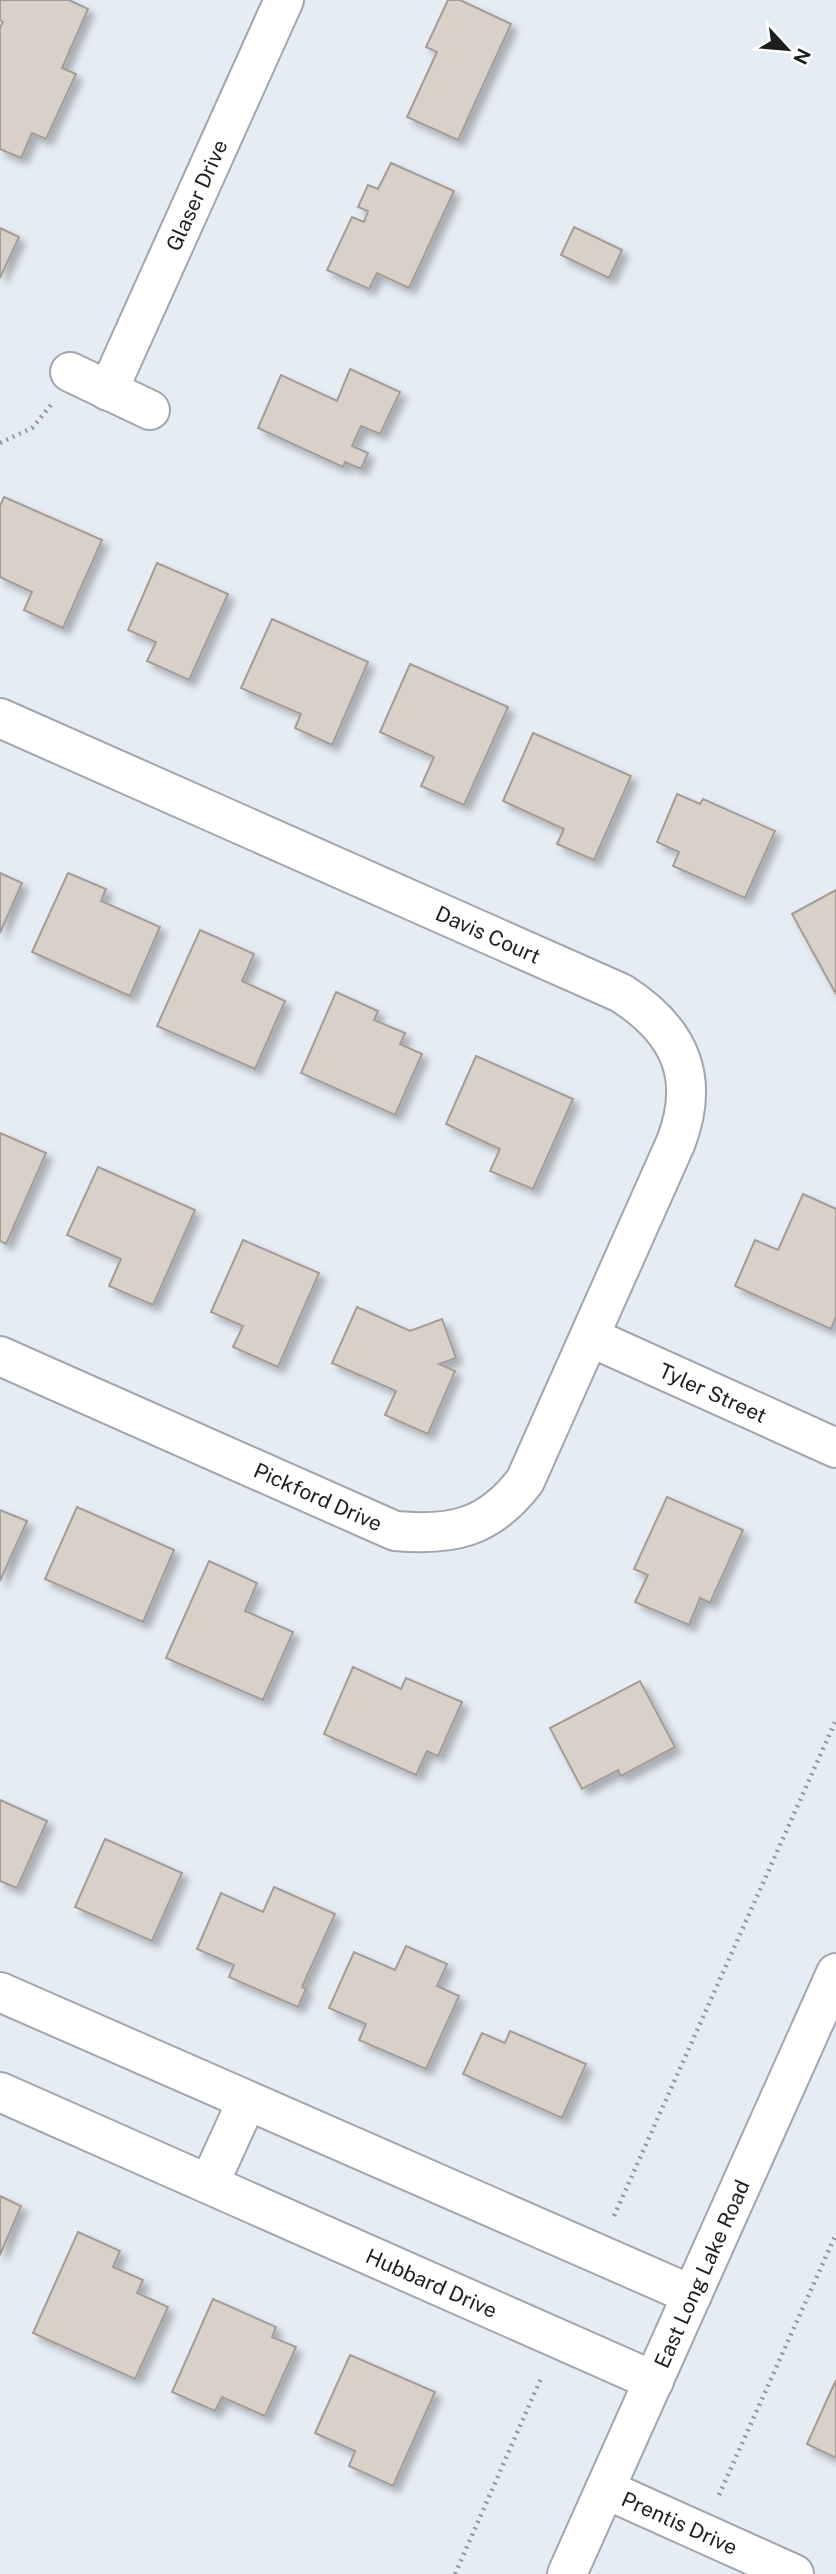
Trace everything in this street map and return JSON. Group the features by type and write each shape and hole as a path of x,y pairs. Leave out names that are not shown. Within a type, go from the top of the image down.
{"street":[{"name":"Glaser Drive","path":"108,391 284,0"},
{"path":"71,372 150,410"},
{"name":"Davis Court","path":"0,718 621,993 660,1023 675,1043 684,1066 687,1091 684,1123 590,1337"},
{"name":"Pickford Drive","path":"0,1356 395,1531 428,1534 461,1529 507,1504 525,1480 590,1337"},
{"name":"Tyler Street","path":"590,1337 836,1448"},
{"name":"East Long Lake Road","path":"567,2574 836,1973"},
{"path":"0,1992 692,2295"},
{"name":"Hubbard Drive","path":"0,2092 654,2381"},
{"path":"209,2184 247,2101"},
{"name":"Prentis Drive","path":"605,2489 794,2574"}],"path":[{"path":"0,443 32,428 42,419 71,372"},
{"path":"608,2226 836,1720"},
{"path":"715,2505 836,2234"},
{"path":"455,2574 545,2365"}],"building":[{"path":"0,0 69,0 88,9 62,68 76,74 46,139 32,133 21,158 0,149 0,28 3,22 0,20"},
{"path":"448,0 460,0 511,24 458,140 407,117 437,52 426,47"},
{"path":"391,163 454,191 409,288 377,273 369,289 327,270 352,217 364,222 368,211 358,207 368,185 378,189"},
{"path":"574,227 622,250 609,278 561,255"},
{"path":"0,228 19,237 0,278"},
{"path":"350,369 400,392 380,434 361,426 352,446 368,453 361,469 345,462 343,467 258,428 281,375 337,401"},
{"path":"4,497 102,540 63,628 24,610 32,592 0,577 0,506"},
{"path":"157,563 228,594 189,680 147,661 156,642 128,630"},
{"path":"272,619 368,662 332,745 295,728 301,714 241,688"},
{"path":"410,664 508,707 464,805 421,786 434,757 380,732"},
{"path":"533,733 631,776 594,860 557,844 564,829 503,801"},
{"path":"677,794 700,804 703,799 775,831 745,898 673,866 679,852 657,842"},
{"path":"0,873 22,883 0,933"},
{"path":"68,873 106,889 101,901 160,927 130,996 32,952"},
{"path":"836,890 836,994 792,914"},
{"path":"200,930 254,954 242,981 285,1001 255,1069 157,1026"},
{"path":"336,992 378,1011 374,1020 405,1033 400,1044 422,1054 395,1115 301,1073"},
{"path":"476,1056 573,1099 533,1189 490,1171 500,1149 446,1124"},
{"path":"0,1133 46,1153 6,1244 0,1241"},
{"path":"98,1167 195,1210 153,1305 109,1286 121,1259 67,1235"},
{"path":"803,1194 836,1209 836,1317 831,1329 735,1286 755,1240 778,1250"},
{"path":"243,1240 319,1273 278,1367 233,1347 243,1326 211,1312"},
{"path":"357,1307 410,1331 442,1319 456,1358 439,1364 455,1371 428,1434 385,1415 396,1391 332,1363"},
{"path":"667,1497 743,1530 710,1603 700,1598 689,1625 635,1602 648,1575 634,1569"},
{"path":"77,1507 174,1550 143,1622 45,1579"},
{"path":"0,1510 27,1521 0,1581"},
{"path":"209,1561 257,1583 245,1611 293,1632 263,1700 166,1658"},
{"path":"353,1667 401,1689 406,1678 462,1702 438,1756 427,1751 416,1775 324,1734"},
{"path":"640,1681 675,1747 621,1776 618,1770 582,1789 550,1728"},
{"path":"0,1800 47,1821 17,1888 0,1881"},
{"path":"105,1839 182,1873 152,1941 75,1907"},
{"path":"274,1887 335,1914 302,1987 306,1989 298,2007 229,1977 234,1965 197,1949 221,1893 263,1912"},
{"path":"406,1946 447,1964 437,1986 459,1996 426,2069 359,2040 366,2024 329,2008 354,1952 395,1970"},
{"path":"510,2031 586,2064 562,2118 463,2074 482,2033 505,2043"},
{"path":"0,2196 21,2206 0,2255"},
{"path":"78,2232 120,2251 113,2267 143,2280 137,2293 168,2307 135,2379 33,2333"},
{"path":"213,2299 276,2327 272,2337 296,2347 265,2416 222,2397 215,2411 172,2392"},
{"path":"350,2355 435,2392 393,2486 349,2466 355,2451 315,2433"},
{"path":"836,2380 836,2458 807,2444"}]}
